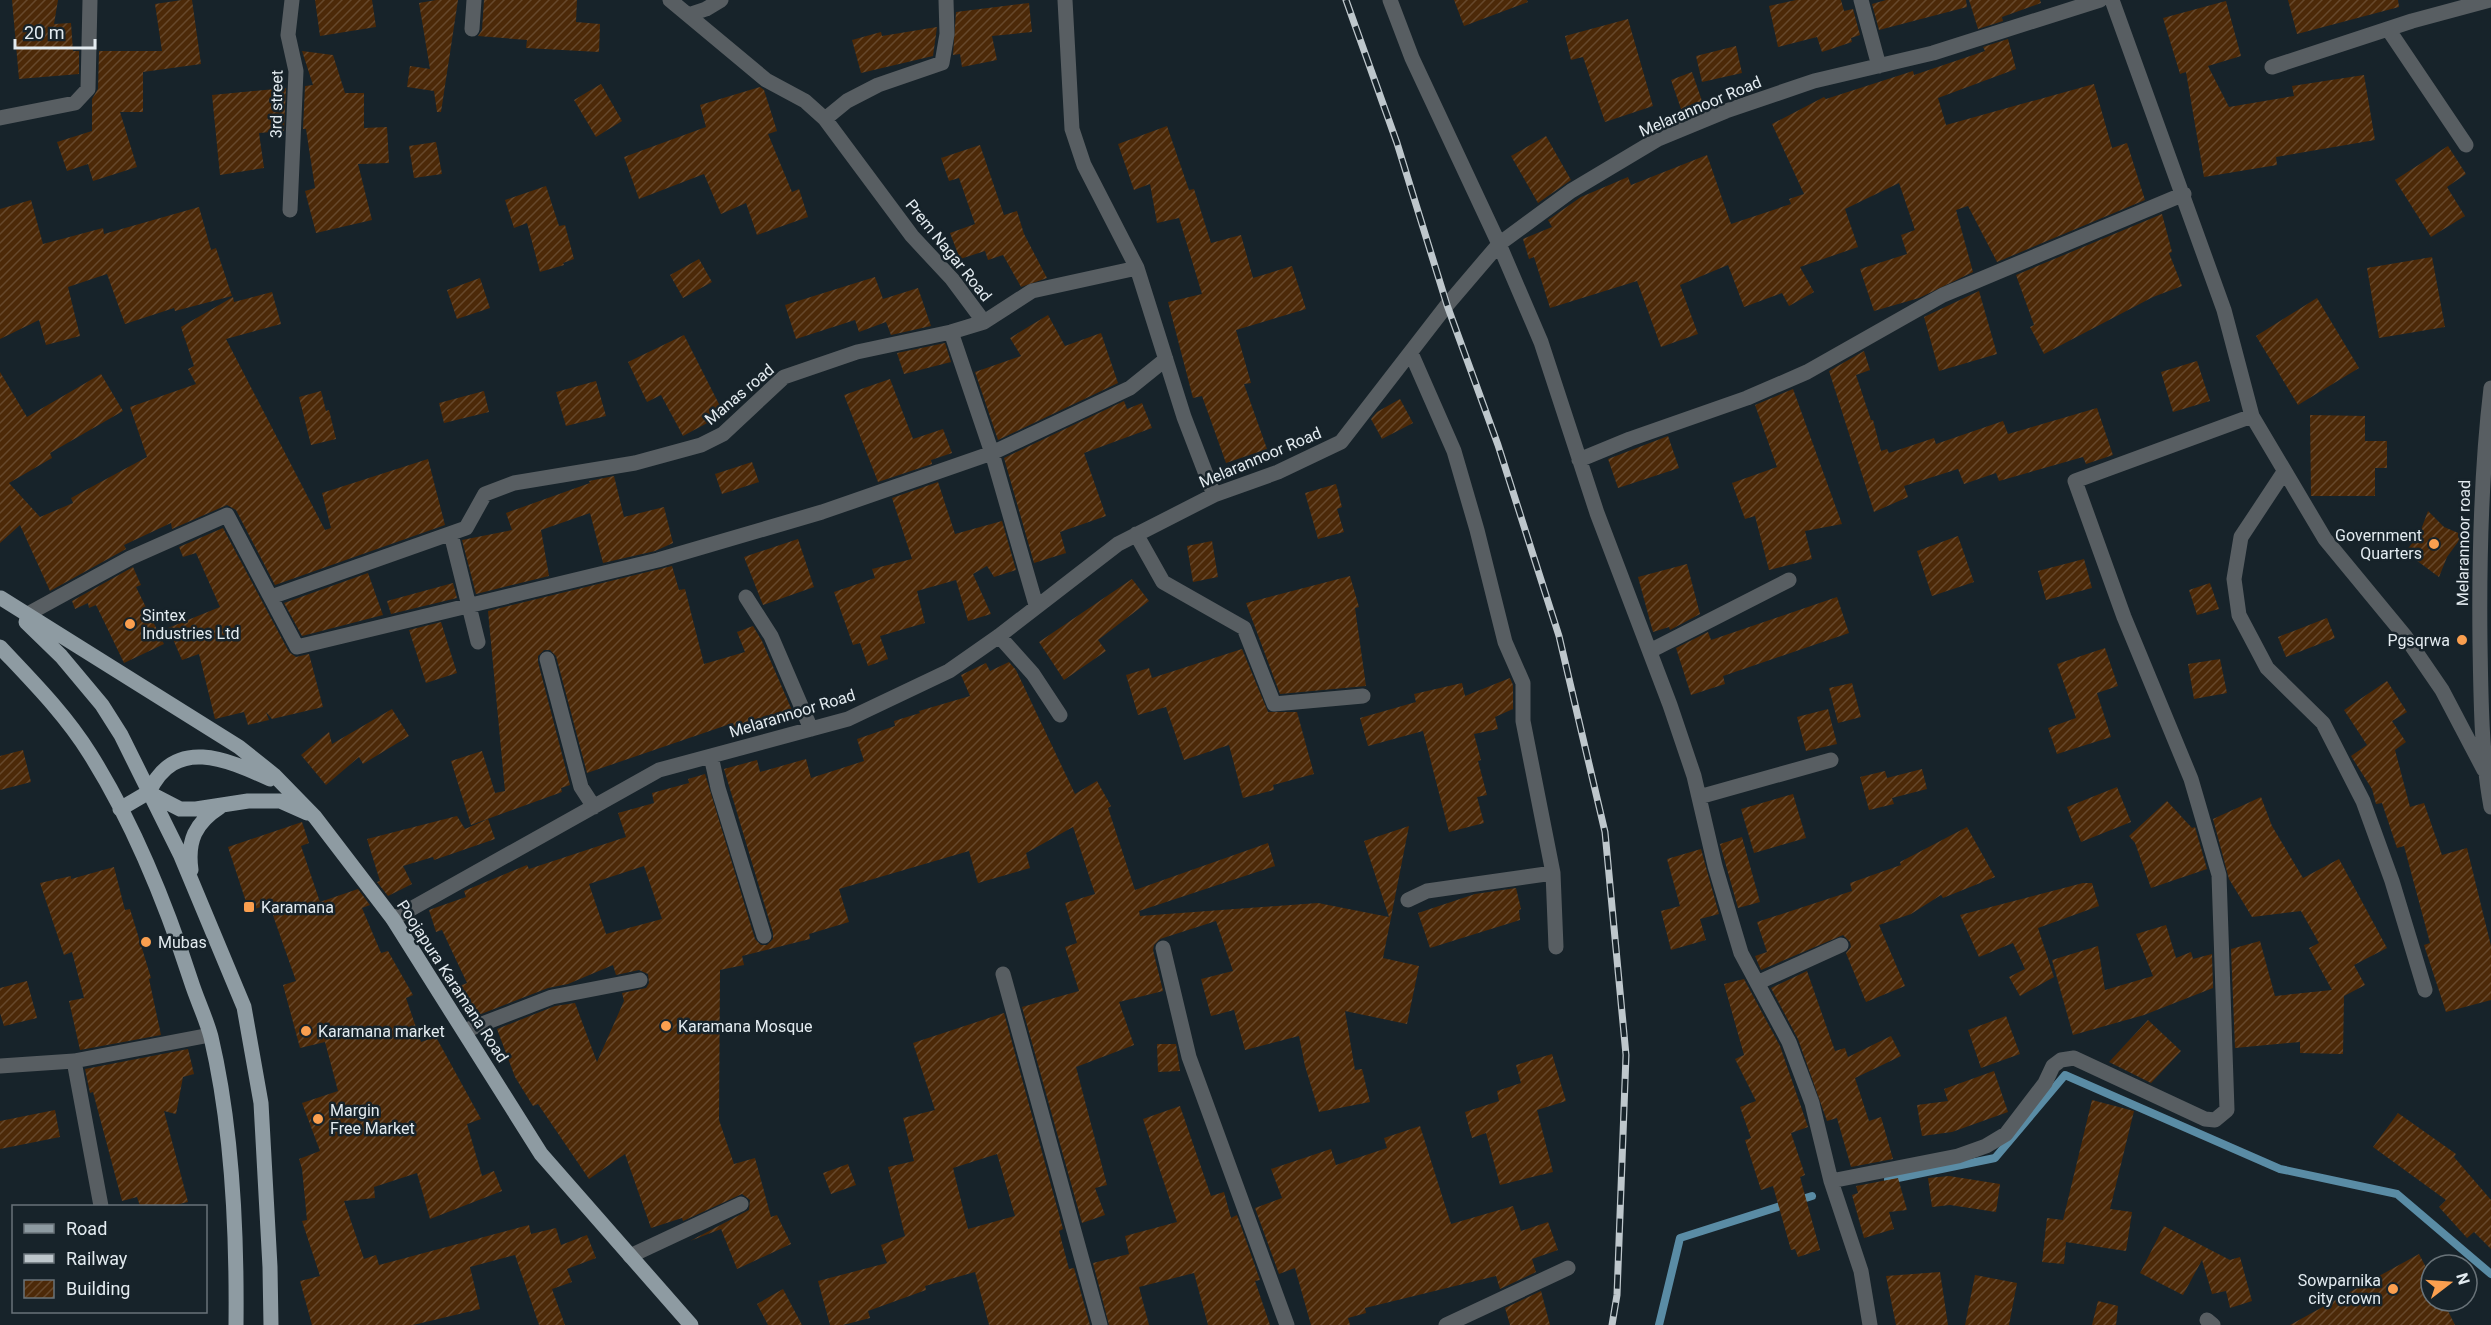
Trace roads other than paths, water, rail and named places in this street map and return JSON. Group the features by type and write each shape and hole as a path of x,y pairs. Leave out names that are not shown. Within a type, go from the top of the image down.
{"main road":[{"path":"0,598 239,747 285,786 315,816"},
{"path":"0,598 61,656 102,705 121,735 192,883 244,1007 261,1103 271,1325"},
{"path":"0,647 50,700 90,753 120,809 169,915 210,1035 225,1111 237,1272 236,1325"},
{"path":"120,809 149,792 155,780 168,765 182,759 204,757 229,761 285,786"},
{"name":"Poojapura Karamana Road","path":"149,792 180,809 222,806 248,801 280,801 315,816 393,919 541,1154 691,1325"},
{"path":"192,883 189,853 195,829 205,816 222,806"}],"street":[{"path":"0,118 75,103 88,89 90,0"},
{"name":"3rd street","path":"290,210 296,71 288,35 292,0"},
{"path":"472,29 474,0"},
{"name":"Prem Nagar Road","path":"670,0 766,80 805,100 825,119 912,236 952,279 984,322 1032,291 1137,268"},
{"path":"688,15 706,9 721,0"},
{"path":"825,119 847,101 878,85 942,63 947,34 946,0"},
{"path":"1065,0 1072,129 1084,165 1137,268 1184,417 1214,495"},
{"path":"1390,0 1412,58 1499,244 1541,342 1579,460 1670,705 1699,797 1715,866 1741,953 1789,1041 1812,1103 1831,1181 1861,1270 1870,1325"},
{"path":"1861,0 1879,66"},
{"name":"Melarannoor Road","path":"393,919 659,770 848,719 949,671 999,636 1036,605 1118,544 1214,495 1278,472 1341,442 1447,305 1499,244 1571,191 1658,139 1726,111 1814,81 1934,53 2082,3 2100,0"},
{"path":"2112,0 2224,310 2252,416 2325,539 2405,636 2442,690 2484,770"},
{"path":"2272,67 2388,29 2490,0"},
{"path":"2388,29 2466,145"},
{"path":"1579,460 1630,439 1747,398 1807,372 1943,295 2148,207 2184,194"},
{"name":"Manas road","path":"451,534 466,528 485,494 514,483 635,463 701,445 723,434 784,377 857,352 951,332 984,322"},
{"path":"951,332 992,453 1036,605"},
{"path":"1411,353 1454,451 1477,530 1505,642 1523,683 1523,721 1553,873 1556,947"},
{"path":"26,615 130,558 226,515 297,647 658,560 822,512 992,453 1130,388 1166,359"},
{"name":"Melarannoor road","path":"2491,388 2483,455 2480,601 2484,770 2491,807"},
{"path":"1831,1181 1958,1156 1986,1146 2006,1134 2045,1083 2053,1066 2061,1060 2074,1059 2205,1119 2215,1120 2227,1110 2219,875 2191,779 2124,617 2075,481 2252,416"},
{"path":"2284,472 2241,537 2234,579 2239,615 2267,668 2323,723 2363,801 2392,881 2425,990"},
{"path":"271,597 451,534 471,605 478,642"},
{"path":"1136,534 1162,582 1244,628 1274,704 1363,696"},
{"path":"1650,651 1789,580"},
{"path":"746,597 771,636 811,729"},
{"path":"999,636 1033,674 1060,715"},
{"path":"547,659 572,744 581,787 594,807"},
{"path":"711,756 718,788 764,936"},
{"path":"1699,797 1831,760"},
{"path":"1408,900 1427,891 1553,873"},
{"path":"1757,983 1841,945"},
{"path":"1162,948 1189,1057 1238,1184 1287,1325"},
{"path":"1003,974 1100,1325"},
{"path":"464,1031 552,997 640,980"},
{"path":"0,1066 74,1061 210,1035"},
{"path":"74,1061 101,1205"},
{"path":"630,1256 741,1204"},
{"path":"1446,1325 1568,1268"}],"waterway":[{"path":"1888,1180 1995,1158 2065,1075 2280,1169 2397,1194 2491,1274"},
{"path":"1659,1325 1680,1238 1812,1196"}],"railway":[{"path":"1346,0 1397,143 1447,305 1498,445 1559,636 1605,832 1626,1055 1617,1295 1612,1325"}],"place":[{"name":"Government Quarters","path":"2434,544"},
{"name":"Sintex Industries Ltd","path":"130,624"},
{"name":"Pgsqrwa","path":"2462,640"},
{"name":"Karamana","path":"249,907"},
{"name":"Mubas","path":"146,942"},
{"name":"Karamana Mosque","path":"666,1026"},
{"name":"Karamana market","path":"306,1031"},
{"name":"Margin Free Market","path":"318,1119"},
{"name":"Sowparnika city crown","path":"2393,1289"}]}
